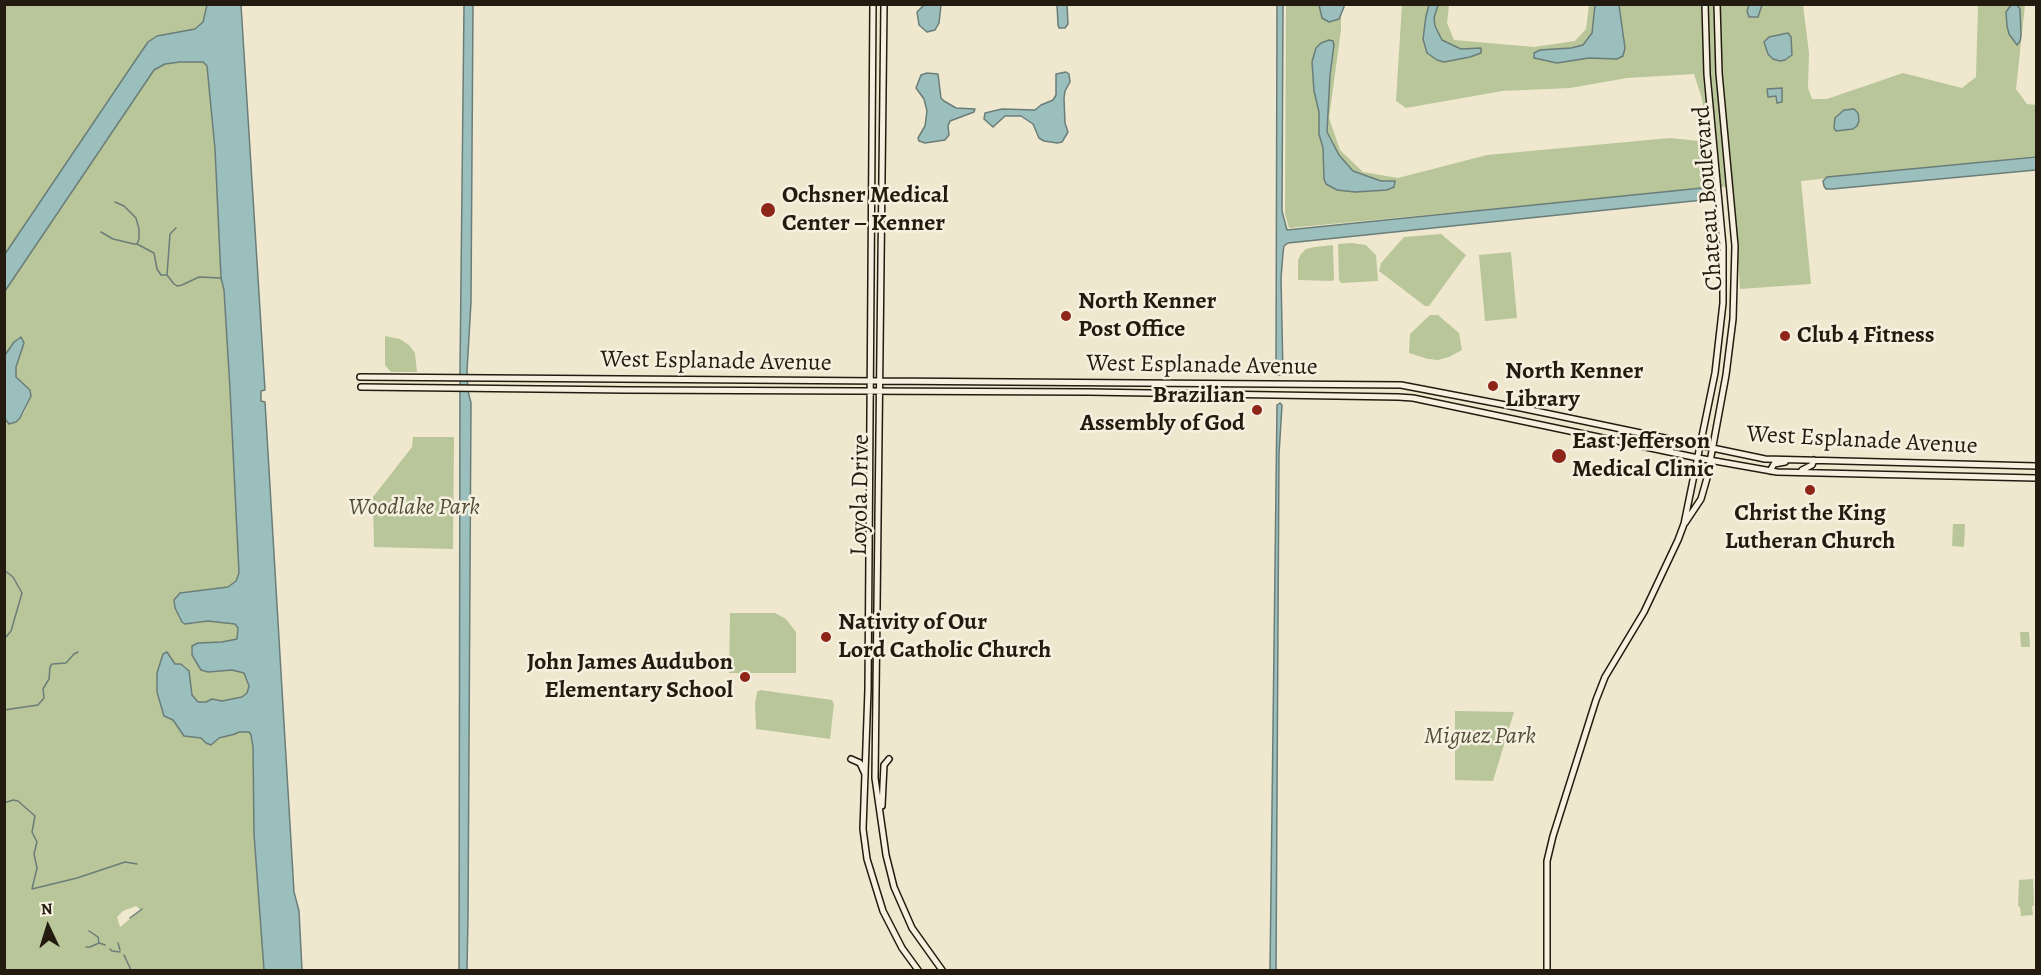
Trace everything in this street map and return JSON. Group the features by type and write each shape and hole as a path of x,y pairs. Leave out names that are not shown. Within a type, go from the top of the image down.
{"main road":[{"name":"Loyola Drive","path":"873,4 871,391 866,779 863,829 871,875 891,929 918,970"},
{"name":"Loyola Drive","path":"884,4 875,778 889,870 902,908 924,946 942,970"},
{"name":"Chateau Boulevard","path":"1547,970 1547,861 1552,836 1605,677 1644,612 1666,569 1684,524 1715,373 1723,303 1723,246 1707,74 1705,4"},
{"name":"Chateau Boulevard","path":"1684,524 1701,499 1726,375 1735,288 1735,246 1719,73 1717,4"},
{"path":"873,30 883,30"},
{"path":"1707,74 1719,73"},
{"path":"1718,182 1729,181"},
{"path":"871,184 882,184"},
{"path":"1723,288 1735,288"},
{"path":"1723,303 1734,303"},
{"path":"1715,373 1726,375"},
{"name":"West Esplanade Avenue","path":"360,377 1412,386 1765,459 2037,466"},
{"path":"946,382 946,392"},
{"path":"992,382 992,392"},
{"path":"1039,382 1039,392"},
{"path":"1088,383 1088,392"},
{"path":"1342,385 1347,396"},
{"path":"1380,397 1388,385"},
{"name":"West Esplanade Avenue","path":"361,387 1088,392 1380,397 1413,399 1770,471 2037,478"},
{"path":"870,410 880,410"},
{"path":"1542,426 1551,423 1552,418 1547,413"},
{"path":"1568,418 1562,420 1561,425 1568,431"},
{"path":"1613,440 1633,441 1642,433"},
{"path":"1641,446 1647,440 1659,437"},
{"path":"1652,448 1657,441 1677,441"},
{"path":"1741,466 1758,465 1765,459"},
{"path":"1770,471 1774,464 1799,459"},
{"path":"1785,472 1809,468 1814,460"},
{"path":"1937,463 1937,476"},
{"path":"1972,476 1971,471 1975,468 2002,465"},
{"path":"1689,496 1701,499"},
{"path":"851,759 862,766 866,779"},
{"path":"880,814 884,765 889,759"}],"green space":[{"path":"1402,4 1449,5 1447,23 1454,40 1534,47 1575,41 1586,29 1589,5 1803,5 1809,53 1808,88 1812,99 1827,99 1903,73 1962,88 1976,77 1978,5 2025,5 2016,89 2027,104 2036,105 2036,156 1801,181 1811,284 1740,289 1733,186 1289,228 1285,214 1286,5 1341,5 1341,30 1329,118 1340,150 1363,172 1398,178 1487,155 1670,138 1708,142 1702,99 1694,74 1627,78 1570,88 1502,91 1406,108 1396,101"},
{"path":"5,5 207,5 203,22 195,29 157,36 148,42 5,254"},
{"path":"203,62 207,66 215,149 221,278 224,290 239,573 236,581 228,587 184,592 176,596 192,624 208,621 235,624 238,628 237,639 191,649 192,655 201,670 208,672 232,670 244,673 249,686 247,693 242,697 198,702 192,695 189,671 184,665 175,664 169,654 163,654 157,673 167,718 173,720 182,734 201,738 206,743 214,743 219,738 241,731 249,732 251,735 254,834 264,970 5,970 4,419 18,421 31,396 30,390 16,377 16,367 24,343 18,338 5,355 5,291 151,73 165,64","holes":["136,906 141,910 120,927 117,917 123,911"]},
{"path":"1441,234 1466,255 1429,306 1425,306 1379,271 1381,263 1404,237"},
{"path":"1338,244 1366,245 1376,255 1378,281 1341,283"},
{"path":"1333,245 1334,279 1332,281 1298,280 1298,260 1306,249"},
{"path":"1511,252 1517,318 1485,321 1479,255"},
{"path":"1430,315 1438,315 1459,333 1462,350 1438,360 1409,353 1410,334"},
{"path":"385,336 400,339 409,345 415,353 417,372 391,372 385,365"},
{"name":"Woodlake Park","path":"413,437 454,437 453,549 374,547 373,497 412,447"},
{"path":"1953,524 1965,524 1964,547 1952,546"},
{"path":"730,613 775,613 786,619 796,632 796,673 729,673"},
{"path":"2020,632 2029,632 2030,647 2021,647"},
{"path":"760,690 832,700 834,704 830,739 756,729 755,704 757,692"},
{"name":"Miguez Park","path":"1455,711 1514,712 1493,781 1455,780"},
{"path":"2033,879 2033,915 2021,916 2018,906 2019,880"}],"water":[{"path":"473,4 471,302 467,371 471,403 468,917 467,970 459,970 460,371 464,5"},
{"path":"207,5 241,5 265,390 261,391 261,401 265,402 294,892 299,911 302,970 264,970 254,834 251,735 249,732 239,732 219,738 211,745 201,738 184,736 173,720 164,716 157,692 157,673 163,654 167,652 175,664 181,664 189,671 192,695 198,702 242,697 247,693 249,686 244,673 232,670 208,672 201,670 192,655 192,646 198,643 237,639 238,628 235,624 208,621 185,624 175,608 174,600 180,593 228,587 236,581 239,573 215,149 207,66 203,62 165,64 154,70 5,291 5,254 148,42 157,36 195,29 203,22"},
{"path":"924,5 941,5 939,23 935,30 927,32 919,25 917,12"},
{"path":"1057,5 1067,5 1068,24 1065,28 1059,28"},
{"path":"1277,5 1283,5 1282,211 1287,230 1702,188 1708,190 1708,197 1703,200 1288,243 1284,246 1281,278 1283,374 1278,375 1276,368"},
{"path":"1319,5 1344,5 1344,7 1339,19 1329,22 1322,18"},
{"path":"1429,5 1438,5 1434,18 1442,40 1461,49 1481,48 1481,53 1444,62 1427,53 1423,39"},
{"path":"1595,5 1619,5 1625,48 1623,56 1617,59 1589,58 1557,63 1534,58 1534,53 1540,50 1583,45 1592,33"},
{"path":"1749,5 1762,5 1758,17 1749,17 1747,11"},
{"path":"2011,5 2017,5 2020,9 2021,35 2017,45 2009,34 2007,26 2006,12"},
{"path":"1788,33 1791,37 1792,55 1785,60 1773,59 1768,54 1764,42 1769,37"},
{"path":"1329,40 1333,41 1334,45 1327,132 1339,155 1353,171 1381,181 1395,181 1394,187 1387,190 1355,192 1337,190 1326,184 1324,179 1323,148 1319,134 1319,112 1314,91 1312,62 1316,48"},
{"path":"1066,72 1069,74 1070,82 1064,98 1065,123 1068,132 1062,142 1044,141 1039,138 1033,124 1021,116 1005,116 993,127 984,119 985,113 1002,109 1035,110 1053,100 1056,95 1056,74"},
{"path":"938,74 941,98 944,101 956,108 975,109 974,112 950,121 949,135 945,140 925,143 919,141 918,138 925,126 927,111 924,99 916,88 921,75"},
{"path":"1782,88 1782,102 1777,103 1776,96 1768,97 1767,89"},
{"path":"1854,109 1858,113 1857,126 1853,129 1836,131 1835,118 1844,110"},
{"path":"2036,157 2036,170 1832,189 1826,189 1823,181 1827,177"},
{"path":"21,337 24,343 16,367 16,377 30,390 31,396 20,418 9,424 5,419 5,355 14,342"},
{"path":"1280,403 1282,405 1279,454 1276,970 1270,970 1277,405"}],"waterway":[{"path":"101,232 113,239 137,244 139,229 136,218 124,206 115,202"},
{"path":"137,244 154,253 157,269 161,275 167,275 170,234 176,228"},
{"path":"167,275 177,286 199,277 221,278"},
{"path":"4,570 13,577 22,593 11,631 4,639"},
{"path":"4,710 38,705 44,698 43,689 49,679 52,664 66,663 78,652"},
{"path":"4,803 18,801 35,816 32,832 37,842 34,854 37,868 32,889 77,878 125,862 137,864"},
{"path":"130,918 142,909"},
{"path":"89,931 98,937 99,943"},
{"path":"86,947 99,943 105,945"},
{"path":"118,943 120,950"},
{"path":"110,949 120,952"},
{"path":"124,955 131,970"}],"place":[{"name":"Ochsner Medical Center – Kenner","path":"768,210"},
{"name":"North Kenner Post Office","path":"1066,316"},
{"name":"Club 4 Fitness","path":"1785,336"},
{"name":"North Kenner Library","path":"1493,386"},
{"name":"Brazilian Assembly of God","path":"1257,410"},
{"name":"East Jefferson Medical Clinic","path":"1559,456"},
{"name":"Christ the King Lutheran Church","path":"1810,490"},
{"name":"Nativity of Our Lord Catholic Church","path":"826,637"},
{"name":"John James Audubon Elementary School","path":"745,677"}]}
